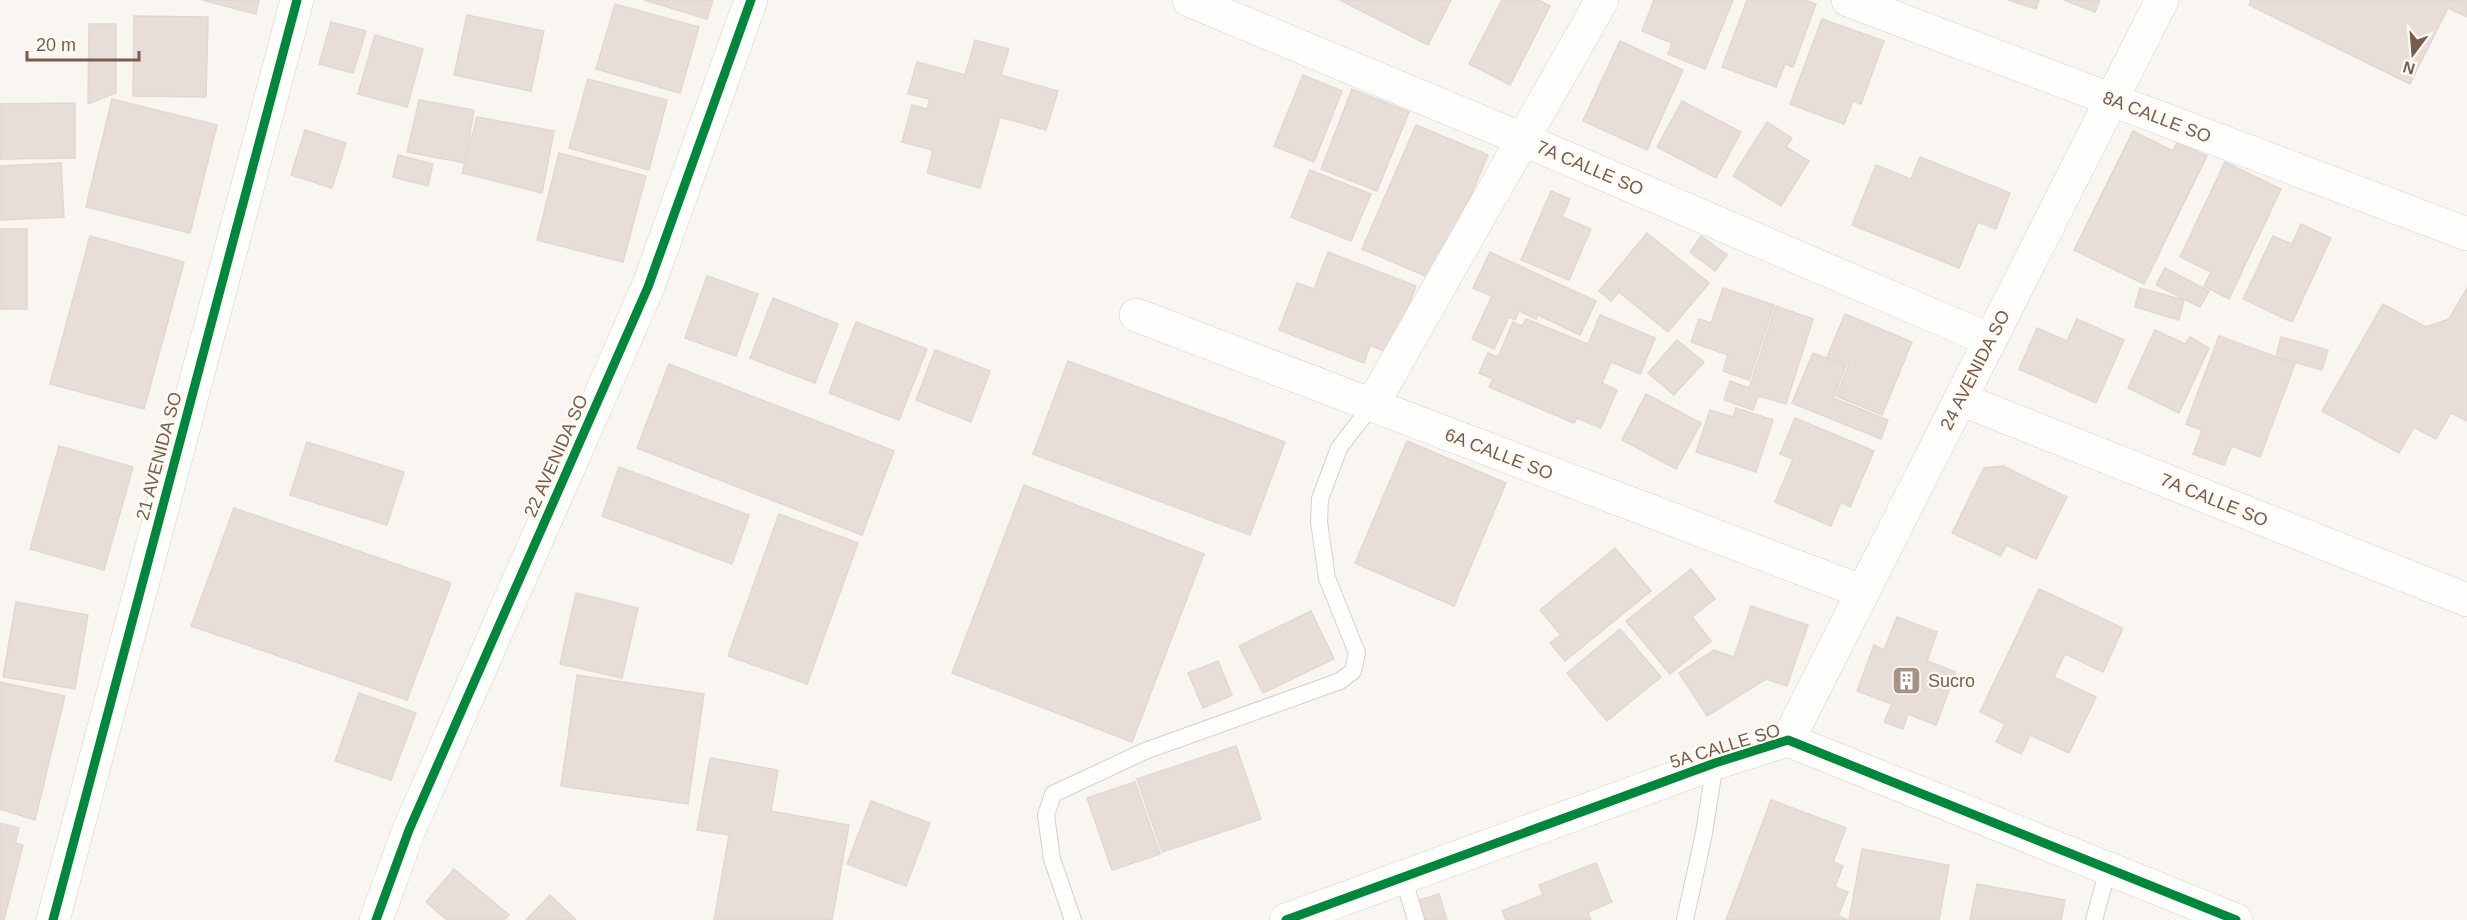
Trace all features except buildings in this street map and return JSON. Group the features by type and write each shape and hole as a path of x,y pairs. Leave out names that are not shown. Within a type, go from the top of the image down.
{"street":[{"name":"21 AVENIDA SO","path":"53,920 297,0"},
{"name":"22 AVENIDA SO","path":"376,920 409,830 648,287 751,0"},
{"name":"7A CALLE SO","path":"1190,0 1522,139 1990,340"},
{"path":"1372,405 1602,0"},
{"name":"8A CALLE SO","path":"1848,0 2467,234"},
{"name":"24 AVENIDA SO","path":"1788,740 2162,0"},
{"name":"6A CALLE SO","path":"1136,315 1863,592"},
{"name":"7A CALLE SO","path":"1960,399 2467,600"},
{"name":"5A CALLE SO","path":"1286,920 1715,763 1788,740 2236,920"}],"lane":[{"path":"1073,920 1052,859 1046,815 1053,794 1145,752 1340,681 1353,670 1357,653 1327,578 1319,522 1320,499 1339,447 1372,405"},
{"path":"1685,920 1704,833 1715,763"},
{"path":"2094,920 2108,869"},
{"path":"1403,877 1416,920"}],"cycle path":[{"path":"53,920 297,0"},
{"path":"376,920 409,830 648,287 751,0"},
{"path":"1286,920 1715,763 1788,740 2236,920"}],"place":[{"name":"Sucro","path":"1907,681"}]}
